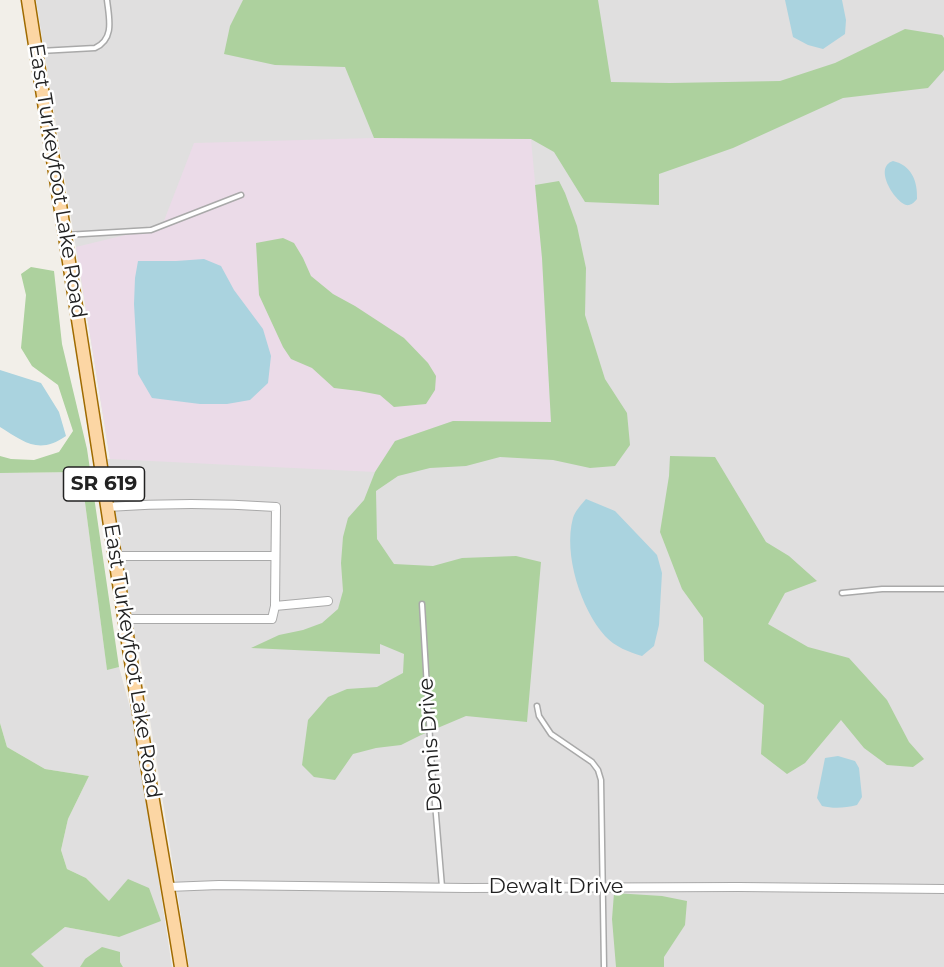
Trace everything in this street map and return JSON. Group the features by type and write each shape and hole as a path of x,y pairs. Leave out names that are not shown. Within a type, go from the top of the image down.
{"main road":[{"name":"East Turkeyfoot Lake Road","path":"28,0 181,967"}],"street":[{"path":"107,507 147,505 276,507 275,606 272,619 125,619"},
{"path":"116,556 275,556"},
{"path":"275,606 328,602"},
{"name":"Dewalt Drive","path":"168,887 219,885 944,889"}],"lane":[{"path":"36,51 95,48 101,45 110,29 107,0"},
{"path":"66,235 151,230 241,195"},
{"path":"842,593 882,589 944,589"},
{"name":"Dennis Drive","path":"422,604 442,887"},
{"path":"537,706 539,716 551,734 586,756 598,770 601,780 604,967"}],"shaded area":[{"path":"36,0 944,0 944,967 189,967 138,644 129,643 100,459 110,459"},
{"path":"374,138 531,139 542,258 551,422 453,421 395,441 375,472 110,459 76,247 162,226 194,143"},
{"path":"81,472 107,669 119,667 136,730 172,967 123,967 120,962 85,959 80,967 44,967 30,954 65,927 119,937 109,901 86,878 67,869 61,850 68,819 89,776 45,769 7,747 0,723 0,473"}],"green space":[{"path":"243,0 598,0 611,82 780,81 835,63 905,29 942,35 944,38 944,70 928,88 843,98 733,148 659,174 659,205 585,202 554,152 531,139 374,138 345,67 275,65 224,54 230,26"},
{"path":"559,181 577,226 586,268 585,315 605,379 627,413 630,445 615,466 590,468 553,460 500,457 466,466 430,468 398,476 376,491 377,539 394,564 433,566 462,558 516,556 541,562 527,722 466,716 401,745 353,754 335,780 314,777 302,765 308,720 328,697 347,689 377,687 403,673 404,654 380,644 380,654 251,648 279,635 322,623 338,609 343,591 341,563 343,537 348,518 364,500 375,472 395,441 453,421 551,422 542,258 535,185"},
{"path":"283,238 294,243 311,276 333,294 404,338 428,363 436,376 435,390 426,404 394,407 380,395 334,388 312,368 291,359 259,295 256,243"},
{"path":"31,267 54,271 62,344 87,449 119,667 107,670 81,472 0,473 0,456 34,460 59,452 73,431 58,385 32,366 21,348 26,295 21,274"},
{"path":"670,456 715,457 766,542 789,556 817,581 785,593 768,624 808,647 849,658 887,700 909,742 924,759 913,767 887,765 864,748 841,720 805,763 787,774 761,754 764,705 704,661 703,618 682,589 660,532"},
{"path":"0,723 7,747 45,769 89,776 68,819 61,850 67,869 86,878 109,901 128,879 149,888 161,921 119,937 65,927 31,954 44,967 0,967"},
{"path":"614,893 662,896 687,901 685,925 664,957 664,967 616,967 612,919"},
{"path":"102,947 120,952 120,962 123,967 80,967 85,959"}],"water":[{"path":"785,0 842,0 846,20 845,34 823,49 808,45 793,37"},
{"path":"893,161 909,170 915,180 917,199 910,205 899,200 889,187 885,171 887,165"},
{"path":"204,259 221,266 234,290 263,329 271,356 268,383 250,400 227,404 200,404 152,398 138,374 134,304 138,261"},
{"path":"0,370 41,383 59,412 66,436 48,445 32,444 0,427"},
{"path":"586,499 615,511 657,555 662,573 659,625 654,646 642,656 627,651 605,636 588,611 576,580 570,548 571,532 574,515"},
{"path":"838,756 855,761 859,768 862,797 857,805 840,808 826,807 822,806 817,798 825,758"}]}
